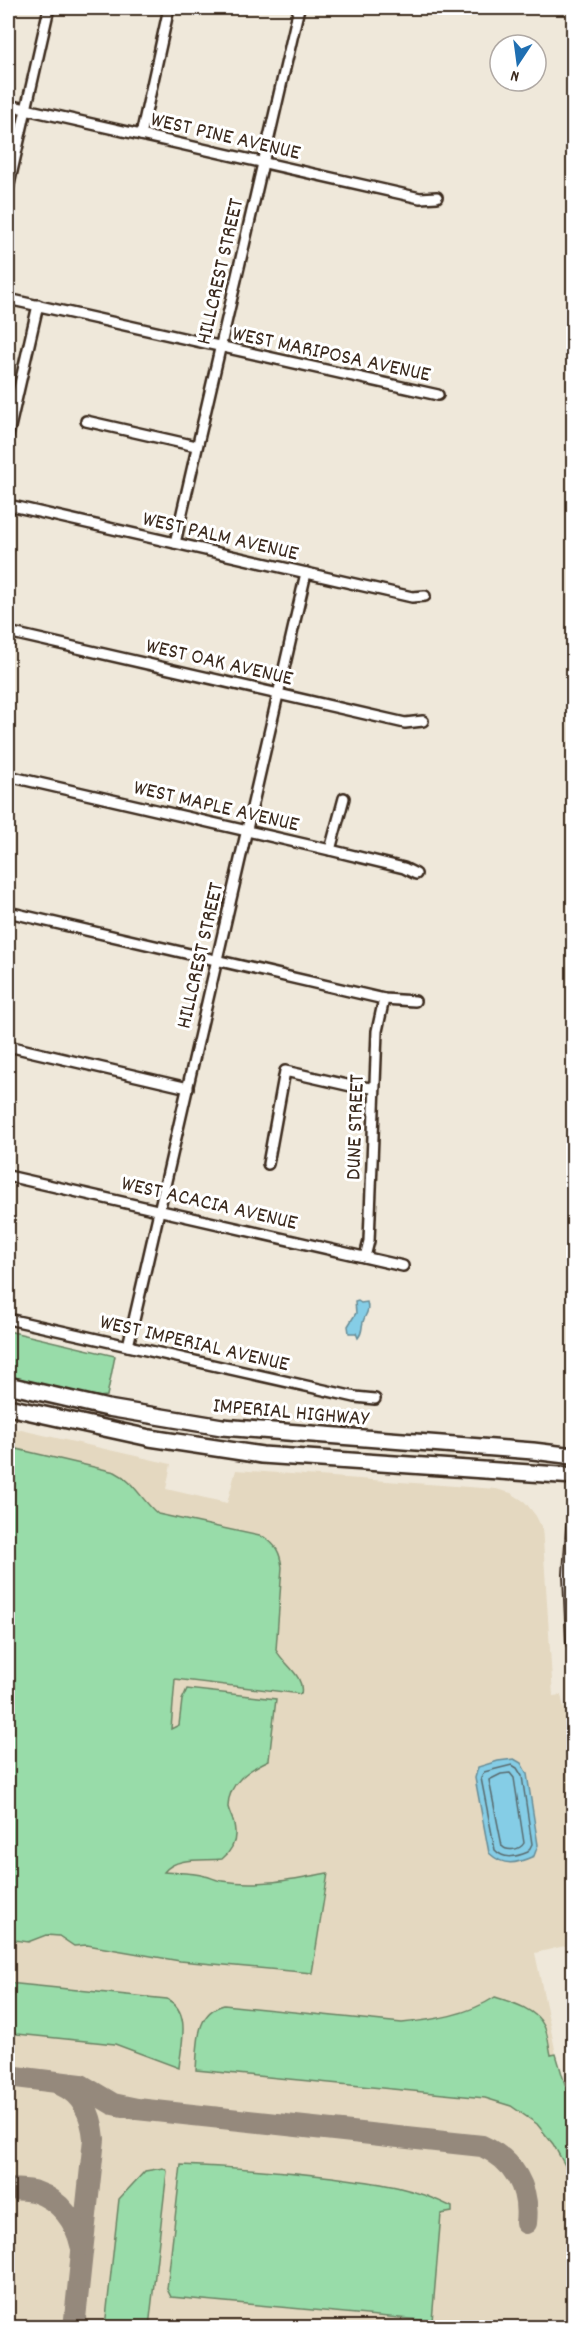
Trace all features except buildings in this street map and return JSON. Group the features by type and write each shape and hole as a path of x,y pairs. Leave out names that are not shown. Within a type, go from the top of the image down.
{"main road":[{"name":"IMPERIAL HIGHWAY","path":"8,1385 108,1408 222,1427 573,1456"},
{"name":"IMPERIAL HIGHWAY","path":"8,1407 150,1438 262,1455 573,1476"},
{"path":"52,1417 60,1413 98,1421 106,1415 108,1408"},
{"path":"573,1527 571,1575 573,1643"}],"street":[{"path":"8,189 49,8"},
{"path":"141,135 169,8"},
{"name":"HILLCREST STREET","path":"175,543 299,8"},
{"name":"WEST PINE AVENUE","path":"8,105 420,198 437,197"},
{"name":"WEST MARIPOSA AVENUE","path":"8,299 438,395"},
{"path":"8,436 38,305"},
{"path":"86,421 196,446"},
{"name":"WEST PALM AVENUE","path":"8,505 412,597 426,596"},
{"name":"HILLCREST STREET","path":"128,1346 306,573"},
{"name":"WEST OAK AVENUE","path":"8,632 405,723 423,721"},
{"name":"WEST MAPLE AVENUE","path":"8,776 247,830 404,868 416,874"},
{"path":"330,850 344,798"},
{"path":"8,912 384,999 415,1001"},
{"name":"DUNE STREET","path":"365,1257 369,1241 377,1031 384,999"},
{"path":"8,1046 188,1088"},
{"path":"268,1164 285,1071 351,1086 374,1088"},
{"name":"WEST ACACIA AVENUE","path":"8,1176 403,1266"},
{"name":"WEST IMPERIAL AVENUE","path":"8,1319 355,1397 375,1399"}],"shaded area":[{"path":"8,1427 171,1464 166,1489 227,1503 236,1470 496,1489 511,1493 525,1502 536,1516 542,1528 553,1696 561,1695 573,1748 573,1944 535,1953 556,2054 573,2111 573,2327 8,2328"}],"green space":[{"path":"8,1331 115,1356 107,1396 98,1397 8,1376"},
{"path":"8,1447 115,1472 133,1486 158,1514 264,1537 277,1549 282,1567 276,1650 297,1676 301,1694 175,1679 171,1729 179,1725 182,1700 187,1689 276,1699 269,1760 241,1777 229,1798 228,1807 235,1832 234,1842 229,1851 222,1859 183,1861 169,1867 164,1872 195,1874 236,1883 276,1882 328,1873 312,1973 180,1961 87,1945 74,1946 59,1936 46,1935 28,1942 8,1939"},
{"path":"8,1983 167,1999 180,2012 182,2020 183,2039 179,2068 115,2044 17,2034 8,2031"},
{"path":"495,1997 522,2007 535,2015 545,2029 551,2055 556,2054 573,2111 573,2196 567,2169 553,2144 537,2124 511,2106 485,2098 196,2070 198,2040 203,2022 215,2009 224,2005 402,2023 462,2012"},
{"path":"181,2165 275,2171 364,2181 422,2194 452,2207 452,2212 441,2214 432,2321 171,2297 167,2289"},
{"path":"163,2168 167,2171 149,2327 105,2327 119,2199 145,2171"}],"water":[{"path":"355,1302 367,1302 368,1308 358,1338 356,1333 349,1333 348,1326 356,1313"},
{"path":"514,1759 521,1763 527,1774 538,1845 534,1856 510,1863 500,1861 489,1853 475,1778 478,1767"}],"taxiway":[{"path":"8,2076 81,2085 113,2104 137,2109 482,2146 503,2159 517,2177 525,2198 526,2223"},
{"path":"61,2085 81,2100 89,2114 94,2139 74,2328"},
{"path":"8,2189 33,2191 52,2200 71,2220 81,2245"}]}
